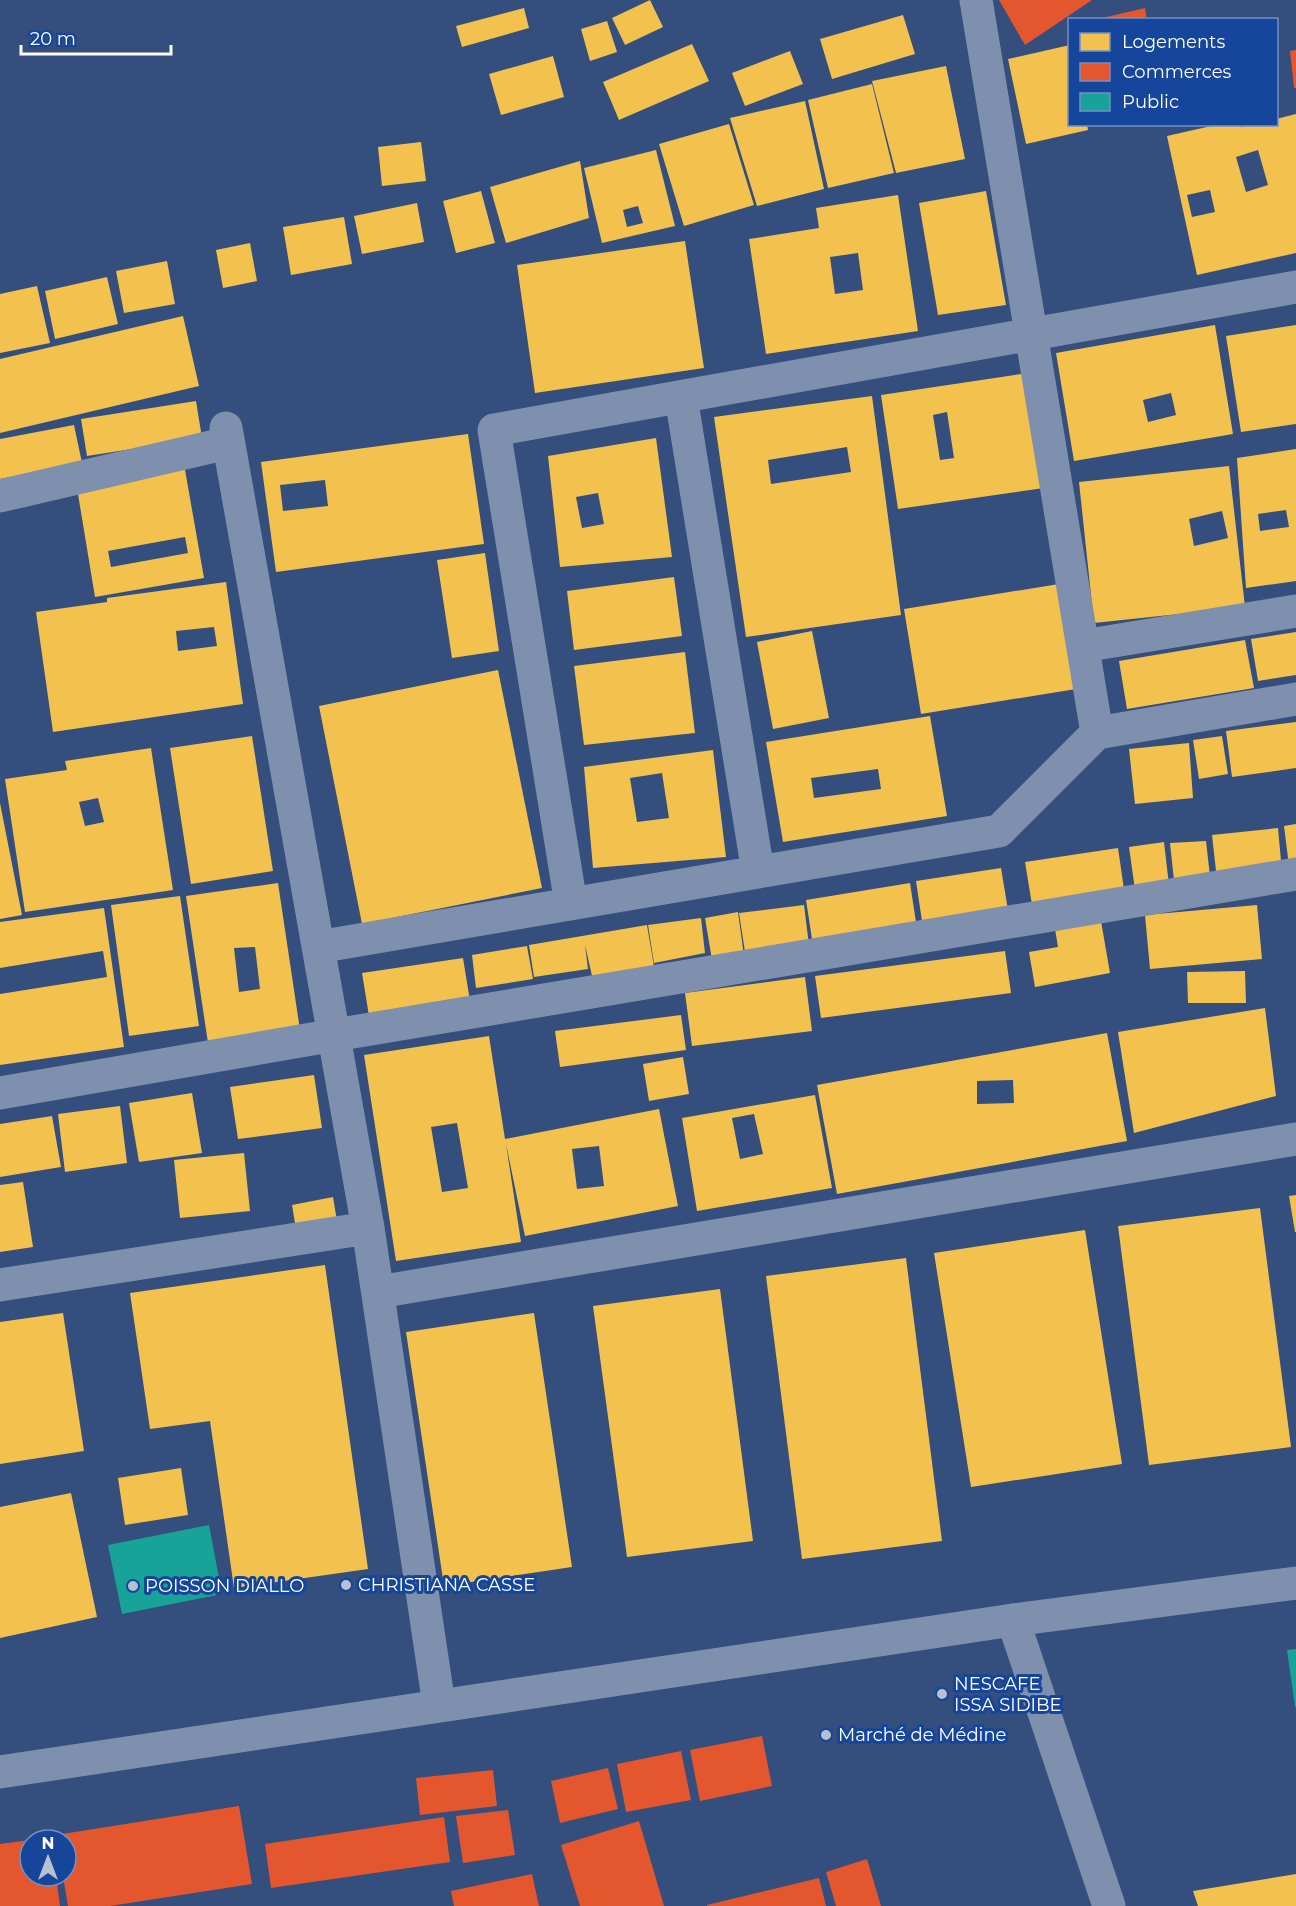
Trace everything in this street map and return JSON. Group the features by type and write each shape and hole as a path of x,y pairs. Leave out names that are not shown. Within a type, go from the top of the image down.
{"street":[{"path":"976,0 1097,733"},
{"path":"571,904 494,430 1296,287"},
{"path":"681,397 758,872"},
{"path":"0,496 227,436 368,1228 439,1705"},
{"path":"1083,646 1296,610"},
{"path":"318,947 999,831 1097,733 1296,699"},
{"path":"0,1093 1296,874"},
{"path":"378,1292 1296,1139"},
{"path":"0,1285 368,1228"},
{"path":"0,1772 1012,1620 1296,1583"},
{"path":"1012,1620 1109,1906"}],"building: Logements":[{"path":"650,0 663,27 625,45 612,18"},
{"path":"524,8 529,28 462,47 456,26"},
{"path":"903,15 915,54 832,79 820,39"},
{"path":"607,21 617,52 590,61 581,29"},
{"path":"692,44 709,81 619,120 603,82"},
{"path":"1068,45 1068,126 1087,126 1088,130 1026,144 1008,59"},
{"path":"790,51 803,84 745,106 732,73"},
{"path":"553,56 564,97 501,115 489,74"},
{"path":"946,66 965,159 896,173 872,81"},
{"path":"872,84 894,173 828,188 808,100"},
{"path":"805,101 824,189 757,206 730,118"},
{"path":"1296,114 1296,253 1197,275 1167,136 1211,126 1278,126 1278,118","holes":["1258,150 1268,185 1246,192 1236,157","1210,190 1215,212 1192,217 1187,195"]},
{"path":"729,124 754,205 684,226 659,144"},
{"path":"421,142 426,181 382,186 378,147"},
{"path":"656,150 675,226 602,243 584,168","holes":["638,206 643,223 627,227 623,210"]},
{"path":"580,161 589,218 506,243 490,187"},
{"path":"481,191 495,243 456,253 443,201"},
{"path":"986,191 1006,305 938,315 919,203"},
{"path":"898,195 918,331 766,354 749,239 819,228 816,208","holes":["858,253 863,290 835,294 830,257"]},
{"path":"417,203 424,242 362,254 354,216"},
{"path":"344,217 352,264 291,275 283,227"},
{"path":"685,241 704,368 535,393 517,265"},
{"path":"250,243 257,281 223,288 216,250"},
{"path":"167,261 175,304 124,313 116,271"},
{"path":"107,277 118,324 55,339 45,291"},
{"path":"37,286 50,343 0,353 0,294"},
{"path":"183,316 199,386 0,433 0,359"},
{"path":"1215,325 1233,434 1074,461 1056,353","holes":["1171,393 1176,415 1148,422 1143,400"]},
{"path":"1296,325 1296,424 1241,432 1226,336"},
{"path":"1028,373 1044,488 898,509 881,395","holes":["947,412 954,458 940,460 933,415"]},
{"path":"872,396 901,615 746,637 714,417","holes":["847,447 851,472 771,484 768,460"]},
{"path":"196,401 202,438 87,456 81,419"},
{"path":"74,425 82,463 0,479 0,439"},
{"path":"468,434 484,544 276,572 261,462","holes":["325,480 328,506 283,511 280,485"]},
{"path":"656,438 672,557 560,567 548,456","holes":["598,493 604,524 582,528 576,497"]},
{"path":"1296,449 1296,581 1246,588 1237,458","holes":["1286,510 1289,527 1260,531 1258,514"]},
{"path":"184,464 204,578 95,597 76,482","holes":["185,537 188,553 111,567 108,551"]},
{"path":"1229,466 1245,607 1094,623 1079,482","holes":["1222,511 1228,538 1194,546 1189,519"]},
{"path":"485,553 499,651 452,658 437,560"},
{"path":"674,577 682,636 574,650 567,591"},
{"path":"226,582 243,704 53,732 36,612 107,602 107,598","holes":["214,627 217,646 178,651 176,631"]},
{"path":"1059,584 1076,689 921,714 904,609"},
{"path":"812,631 829,718 773,729 757,642"},
{"path":"1296,632 1296,675 1258,681 1251,639"},
{"path":"1245,640 1254,688 1127,709 1119,661"},
{"path":"685,652 695,733 584,745 574,666"},
{"path":"498,670 542,888 362,924 319,706"},
{"path":"930,716 947,816 783,842 766,742","holes":["878,769 881,789 814,798 811,778"]},
{"path":"1296,722 1296,768 1232,777 1226,731"},
{"path":"252,736 273,871 191,884 170,748"},
{"path":"1222,736 1228,774 1199,779 1193,740"},
{"path":"1189,743 1193,798 1135,804 1129,749"},
{"path":"151,748 173,890 25,912 5,779 67,770 65,761","holes":["98,798 104,822 85,826 79,802"]},
{"path":"713,750 726,857 593,868 584,767","holes":["662,773 669,818 637,822 630,778"]},
{"path":"0,803 22,915 0,919"},
{"path":"1296,824 1296,873 1290,874 1284,826"},
{"path":"1278,828 1283,883 1218,889 1212,835"},
{"path":"1206,841 1211,885 1175,890 1170,843"},
{"path":"1164,842 1169,885 1135,890 1129,847"},
{"path":"1118,848 1126,903 1034,917 1025,862"},
{"path":"1001,868 1012,934 926,948 916,881"},
{"path":"278,883 300,1030 208,1043 186,896","holes":["255,947 260,989 239,992 234,948"]},
{"path":"910,883 920,948 816,965 806,900"},
{"path":"180,896 199,1026 129,1036 111,905"},
{"path":"804,905 811,961 747,965 739,913"},
{"path":"1257,905 1262,959 1150,969 1145,915"},
{"path":"104,908 124,1047 0,1065 0,994 107,977 103,951 0,968 0,922"},
{"path":"738,912 744,956 712,960 705,918"},
{"path":"701,918 705,953 654,963 648,925"},
{"path":"1101,921 1110,973 1035,987 1029,952 1058,947 1055,929"},
{"path":"647,925 656,978 595,989 585,945 588,969 534,977 529,945"},
{"path":"527,946 533,979 476,988 472,955"},
{"path":"1005,951 1011,993 821,1018 815,976"},
{"path":"463,958 470,1001 369,1016 362,973"},
{"path":"1245,971 1246,1003 1188,1003 1187,972"},
{"path":"805,977 812,1031 692,1046 685,993"},
{"path":"1265,1008 1276,1096 1134,1133 1118,1032"},
{"path":"681,1015 686,1050 560,1067 555,1031"},
{"path":"1107,1033 1127,1141 837,1194 817,1085","holes":["1013,1080 1014,1103 977,1104 977,1081"]},
{"path":"489,1036 505,1139 659,1109 678,1206 525,1236 506,1144 521,1242 396,1261 364,1055","holes":["457,1123 468,1188 442,1192 431,1127","599,1146 604,1186 577,1189 572,1149"]},
{"path":"683,1057 689,1094 649,1101 643,1064"},
{"path":"314,1075 322,1128 238,1139 230,1087"},
{"path":"192,1093 202,1153 139,1162 129,1103"},
{"path":"815,1095 832,1188 697,1211 682,1118","holes":["754,1114 763,1154 740,1159 732,1118"]},
{"path":"120,1106 127,1163 65,1172 58,1114"},
{"path":"52,1116 61,1167 0,1177 0,1124"},
{"path":"244,1153 250,1211 180,1218 174,1160"},
{"path":"23,1182 33,1247 0,1252 0,1185"},
{"path":"1296,1195 1296,1232 1295,1232 1289,1196"},
{"path":"333,1197 337,1221 296,1229 292,1205"},
{"path":"1260,1208 1291,1447 1149,1465 1118,1226"},
{"path":"1085,1230 1122,1464 971,1487 934,1253"},
{"path":"906,1258 942,1541 802,1559 766,1276"},
{"path":"325,1265 368,1569 234,1588 210,1421 150,1429 130,1293"},
{"path":"720,1289 753,1541 627,1557 593,1306"},
{"path":"63,1313 84,1451 0,1464 0,1322"},
{"path":"534,1313 572,1567 444,1586 406,1332"},
{"path":"181,1468 188,1515 125,1525 118,1478"},
{"path":"71,1493 97,1617 0,1638 0,1507"},
{"path":"1296,1874 1296,1906 1198,1906 1193,1891"}],"building: Commerces":[{"path":"999,0 1092,0 1025,45"},
{"path":"1145,8 1147,18 1102,18"},
{"path":"1296,50 1296,88 1294,88 1290,51"},
{"path":"762,1736 772,1786 700,1801 690,1750"},
{"path":"681,1751 691,1800 626,1812 617,1764"},
{"path":"608,1768 618,1809 560,1823 551,1781"},
{"path":"493,1770 497,1806 420,1815 416,1778"},
{"path":"239,1806 252,1884 110,1906 68,1906 65,1888 78,1888 78,1832"},
{"path":"508,1810 515,1855 463,1863 456,1816"},
{"path":"444,1817 450,1862 271,1888 265,1844"},
{"path":"639,1821 664,1906 580,1906 561,1845"},
{"path":"18,1842 18,1888 58,1888 60,1906 0,1906 0,1844"},
{"path":"867,1859 881,1906 836,1906 826,1872"},
{"path":"532,1874 539,1906 454,1906 451,1891"},
{"path":"819,1878 826,1906 707,1906 707,1905"}],"building: Public":[{"path":"209,1525 222,1594 122,1614 108,1545"},
{"path":"1296,1649 1296,1707 1295,1707 1287,1650"}],"place":[{"name":"CHRISTIANA CASSE","path":"346,1585"},
{"name":"POISSON DIALLO","path":"133,1586"},
{"name":"NESCAFE ISSA SIDIBE","path":"942,1694"},
{"name":"Marché de Médine","path":"826,1735"}]}
